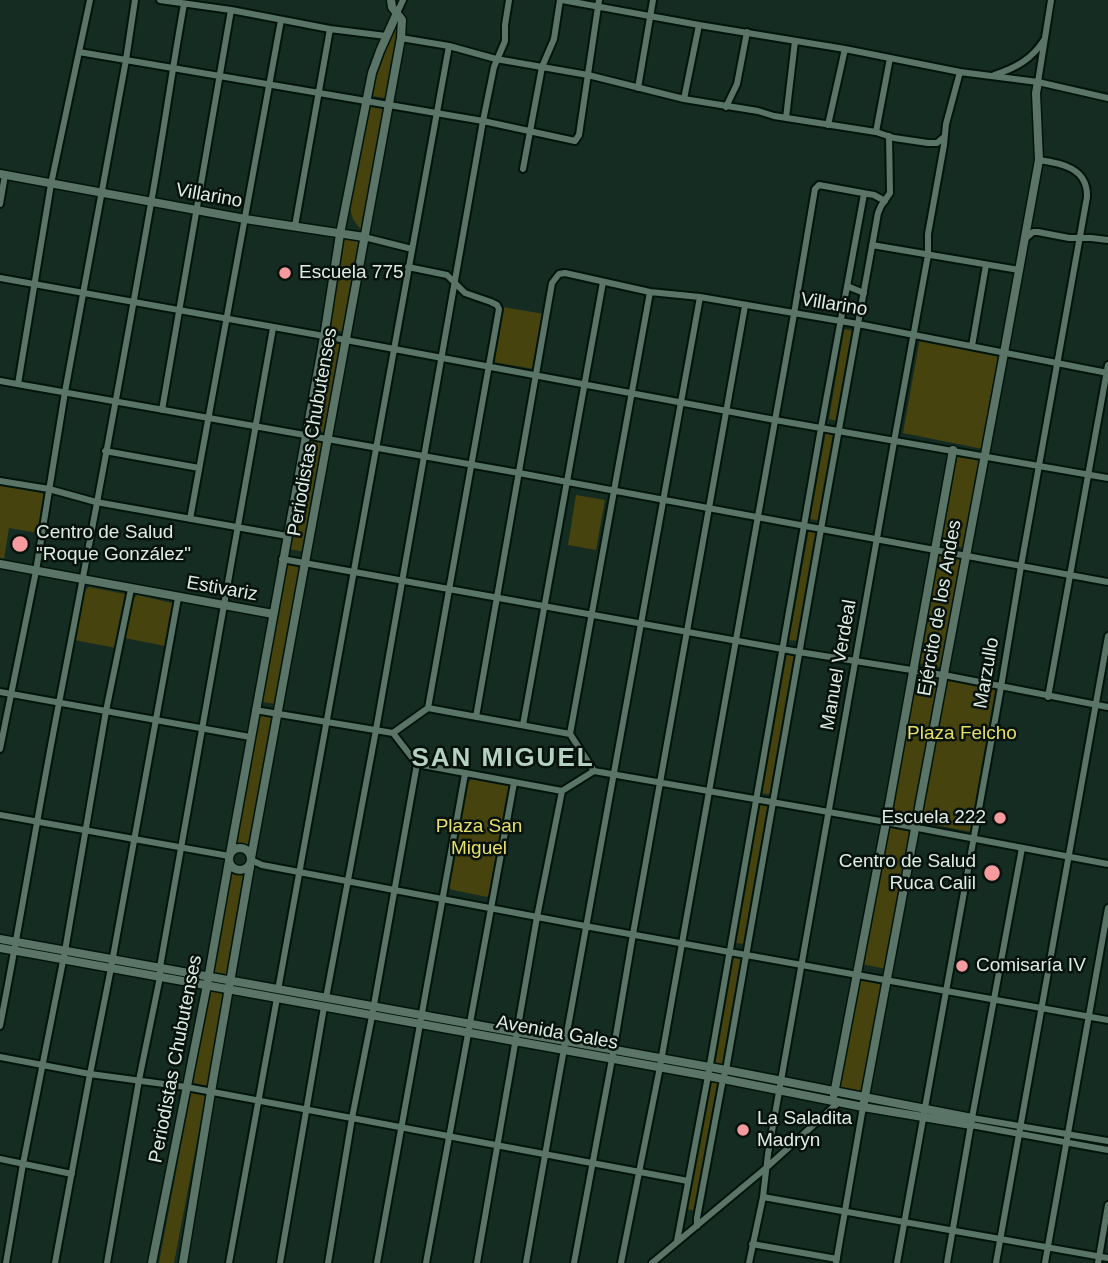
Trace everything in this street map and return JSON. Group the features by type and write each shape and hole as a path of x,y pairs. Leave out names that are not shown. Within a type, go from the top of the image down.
{"street":[{"path":"18,384 51,184 90,0"},
{"path":"0,749 36,571 65,393 127,60 135,0"},
{"path":"160,0 386,36"},
{"name":"Periodistas Chubutenses","path":"183,1263 251,860 401,38 403,23 392,7 391,0"},
{"name":"Periodistas Chubutenses","path":"152,1263 208,981 366,101 372,73 403,0"},
{"path":"280,1263 483,121 496,59 505,41 509,0"},
{"path":"523,169 542,67 554,39 561,0 598,3 650,16 845,49 960,72 1038,82 1108,98"},
{"path":"638,88 653,0"},
{"path":"1038,82 1051,0"},
{"path":"79,52 483,121 575,141 578,138 598,3"},
{"path":"0,1027 133,303 184,4"},
{"path":"162,410 231,10"},
{"path":"190,519 281,20"},
{"path":"684,99 699,25"},
{"path":"295,226 330,29"},
{"path":"726,107 737,84 747,32"},
{"path":"990,76 1021,64 1038,49 1046,35"},
{"path":"401,38 774,116 928,143 937,143 944,138"},
{"path":"786,118 795,41"},
{"path":"229,1263 449,47"},
{"path":"828,125 845,49"},
{"path":"876,132 890,58"},
{"name":"Manuel Verdeal","path":"748,1263 762,1197 913,335 919,314 929,255 928,234 944,138 960,72"},
{"name":"Ejército de los Andes","path":"836,1261 864,1097 1039,160 1036,93 1038,82"},
{"path":"697,1222 878,213 891,188 889,136"},
{"name":"Marzullo","path":"898,1263 1087,188 1080,176 1070,167 1039,160"},
{"path":"0,204 2,175"},
{"name":"Villarino","path":"2,175 245,219 365,237 412,249"},
{"path":"621,1263 661,1063 815,189 819,185 873,195 885,201"},
{"path":"677,1241 864,194"},
{"path":"1024,240 1033,232 1069,238 1108,240"},
{"path":"872,245 1019,270"},
{"path":"972,346 986,265"},
{"path":"393,733 428,708 499,309 491,302 465,293 447,275 408,267"},
{"name":"Villarino","path":"536,377 552,283 559,274 565,273 650,292 700,297 858,324 1107,373"},
{"path":"0,278 894,442 1108,478"},
{"path":"523,725 603,282"},
{"path":"847,286 864,293"},
{"path":"594,771 570,734 650,292"},
{"path":"526,1263 700,297"},
{"path":"576,1263 745,306"},
{"path":"107,1263 273,328"},
{"path":"1048,696 1108,365"},
{"path":"476,717 536,377"},
{"path":"0,381 1108,582"},
{"name":"Ejército de los Andes","path":"835,1098 953,450"},
{"path":"105,452 199,468"},
{"path":"0,481 49,489 96,502 286,536"},
{"path":"282,559 1108,707"},
{"name":"Estivariz","path":"0,564 273,614"},
{"path":"6,1263 64,955 106,711 131,589"},
{"path":"55,1263 178,598"},
{"path":"996,1263 1108,636"},
{"path":"0,692 250,737"},
{"path":"428,708 570,734"},
{"path":"255,710 393,733 417,764 514,783 562,791 594,771 1108,864"},
{"path":"328,1263 417,764"},
{"path":"377,1263 465,774"},
{"path":"426,1263 514,783"},
{"path":"477,1263 537,917 562,791"},
{"path":"0,815 230,857"},
{"path":"242,848 248,851 251,860 247,868 240,870 233,868 230,857 235,849 242,848"},
{"path":"947,1263 1021,848"},
{"path":"251,860 300,872 585,926 1108,1020"},
{"path":"1045,1263 1108,908"},
{"name":"Avenida Gales","path":"0,939 16,946 277,994 374,1006 421,1020"},
{"name":"Avenida Gales","path":"0,948 16,946"},
{"name":"Avenida Gales","path":"325,1002 372,1016 470,1028 724,1074 835,1098 863,1107 1020,1125 1108,1141"},
{"path":"0,1057 90,1074 186,1087 688,1181"},
{"name":"Avenida Gales","path":"835,1098 864,1097 924,1114"},
{"path":"652,1263 697,1222 766,1168 835,1098"},
{"name":"Avenida Gales","path":"972,1121 1019,1134 1108,1150"},
{"path":"0,1159 72,1174"},
{"path":"762,1197 1048,1247 1099,1260 1108,1258"},
{"path":"1099,1260 1108,1205"},
{"path":"682,1216 697,1222"},
{"path":"752,1244 836,1261"}],"green space":[{"path":"399,28 385,98 373,96 383,53 394,29"},
{"path":"370,105 384,107 362,231 353,219 350,208"},
{"path":"345,236 360,239 344,332 329,329"},
{"path":"503,307 544,314 534,369 493,362"},
{"path":"844,329 854,331 838,421 829,419"},
{"path":"327,337 342,339 325,432 311,430"},
{"path":"920,338 1001,353 983,449 903,433"},
{"path":"826,431 836,433 820,521 810,519"},
{"path":"308,439 323,441 304,552 289,549"},
{"path":"958,453 982,457 965,548 941,544"},
{"path":"0,484 44,494 38,533 9,528 4,559 0,558"},
{"path":"576,495 605,500 596,550 568,545"},
{"path":"809,529 819,531 799,641 789,640"},
{"path":"938,554 962,559 942,668 918,663"},
{"path":"286,564 301,566 277,704 262,702"},
{"path":"89,587 125,594 116,648 74,640 84,591"},
{"path":"137,595 172,603 165,646 125,638 133,599"},
{"path":"787,652 797,654 772,795 762,793"},
{"path":"916,675 940,680 913,821 890,817"},
{"name":"Plaza Felcho","path":"945,679 997,689 972,832 920,822"},
{"path":"259,712 274,715 251,849 243,845 236,846"},
{"name":"Plaza San Miguel","path":"473,778 505,784 510,791 491,893 487,897 453,890 449,886 468,782"},
{"path":"760,803 770,805 745,944 735,943"},
{"path":"888,826 911,830 886,969 862,964"},
{"path":"232,870 238,873 247,872 228,977 213,974"},
{"path":"733,957 743,959 724,1065 714,1063"},
{"path":"859,978 883,983 863,1092 839,1087"},
{"path":"210,989 225,992 208,1086 193,1083"},
{"path":"710,1079 720,1081 696,1211 687,1209"},
{"path":"191,1092 206,1094 174,1263 159,1263"}],"place":[{"name":"Escuela 775","path":"285,273"},
{"name":"Centro de Salud \"Roque González\"","path":"20,544"},
{"name":"Escuela 222","path":"1000,818"},
{"name":"Centro de Salud Ruca Calil","path":"992,873"},
{"name":"Comisaría IV","path":"962,966"},
{"name":"La Saladita Madryn","path":"743,1130"}],"district":[{"name":"SAN MIGUEL","path":"503,759"}]}
